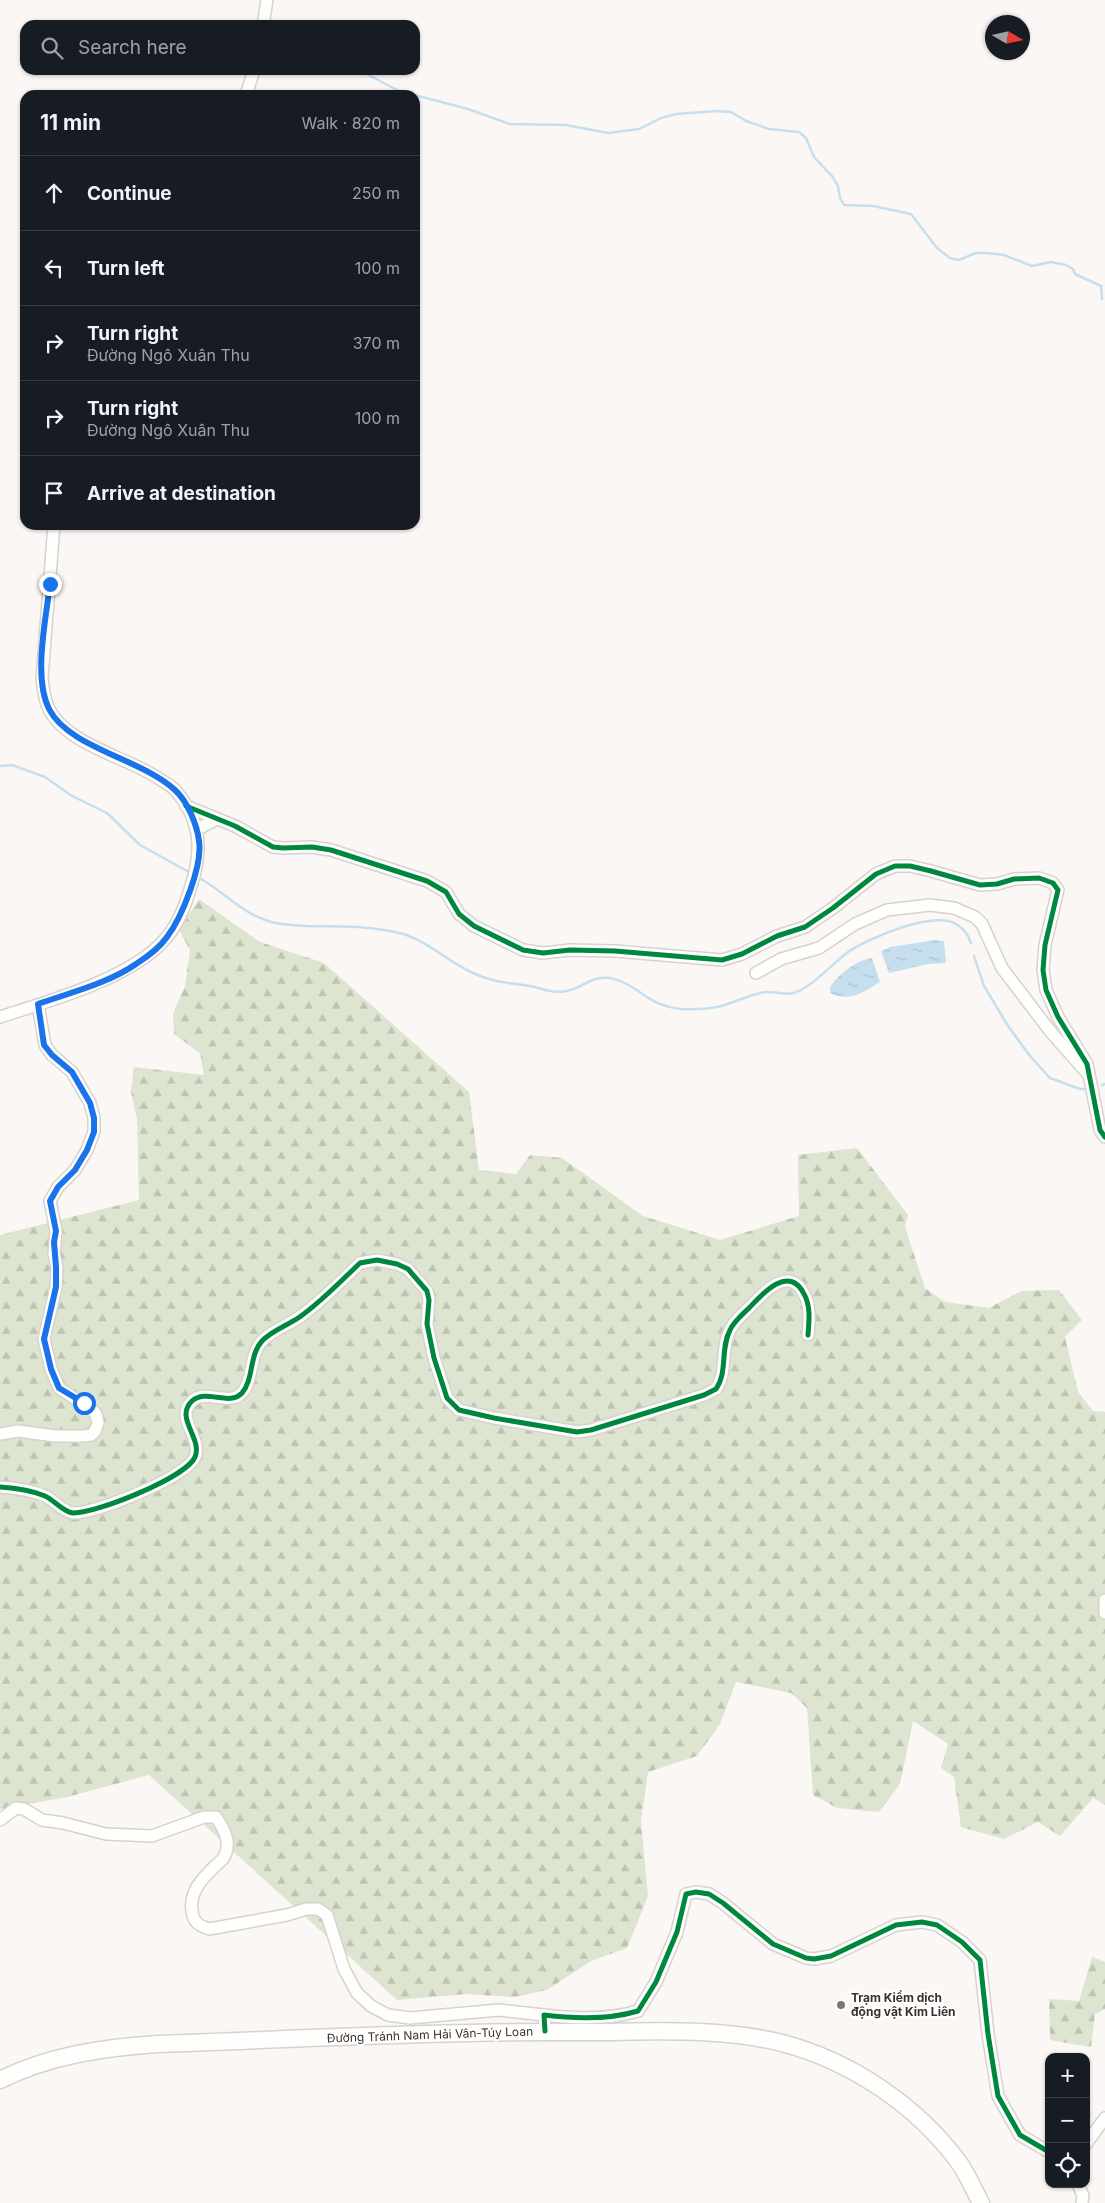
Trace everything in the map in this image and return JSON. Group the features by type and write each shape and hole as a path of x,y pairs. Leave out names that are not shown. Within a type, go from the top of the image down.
{"highway":[{"name":"Đường Tránh Nam Hải Vân-Túy Loan","path":"0,2080 17,2071 69,2055 120,2047 157,2044 544,2023 728,2034 782,2043 833,2062 864,2078 906,2107 936,2134 961,2165 981,2203"}],"street":[{"path":"264,20 267,0"},
{"path":"248,90 252,75"},
{"path":"0,1017 114,976 135,965 167,938 187,899 198,861 199,840 196,830 186,806 176,790 149,772 69,731 59,723 49,709 42,678 54,530"},
{"path":"186,806 247,832 273,847 312,847 331,850 427,881 446,892 459,914 474,926 523,950 543,953 570,950 615,951 722,960 742,954 777,936 804,927 833,908 876,874 895,866 910,866 931,870 980,885 997,884 1014,878 1039,878 1053,883 1058,890 1045,945 1043,970 1046,990 1058,1016 1087,1064 1100,1130 1105,1137"},
{"path":"196,830 217,819"},
{"path":"756,973 781,959 819,948 855,924 887,910 930,904 954,908 975,917 982,924 1002,968 1050,1031 1088,1074"},
{"path":"0,1434 18,1431 55,1436 84,1436 92,1435 98,1422 96,1414 91,1409 59,1388 51,1369 44,1339 56,1287 54,1242 56,1231 50,1201 58,1187 75,1170 91,1141 94,1132 94,1118 82,1088 72,1072 52,1055 44,1045 38,1004"},
{"path":"0,1488 28,1490 45,1496 63,1509 74,1513 106,1506 141,1492 182,1472 193,1461 196,1454 196,1444 186,1419 185,1411 188,1405 202,1395 235,1398 241,1394 246,1386 257,1349 262,1341 312,1308 360,1263 367,1261 388,1261 408,1269 427,1291 429,1300 427,1324 434,1358 447,1398 459,1410 494,1418 540,1424 568,1431 591,1430 704,1396 716,1389 722,1374 724,1346 730,1330 738,1318 774,1284 784,1282 796,1284 800,1287 806,1297 808,1335"},
{"path":"1105,1600 1105,1613"},
{"path":"0,1820 16,1808 24,1809 42,1820 64,1823 106,1834 152,1836 204,1817 216,1817 225,1832 227,1843 224,1857 195,1890 192,1908 194,1919 198,1925 209,1929 287,1915 306,1909 318,1910 327,1915 344,1969 357,1993 370,2006 388,2015 410,2018 499,2010 544,2023 564,2018 609,2018 638,2011 656,1982 677,1932 686,1894 696,1892 709,1894 723,1902 773,1944 806,1958 814,1959 831,1956 896,1926 922,1922 937,1925 962,1942 980,1960 988,2034 998,2096 1020,2135 1045,2150"},
{"path":"1087,2143 1105,2118"},
{"path":"1080,2188 1083,2196 1082,2203"}],"green space":[{"path":"199,899 260,942 324,963 469,1092 479,1170 516,1174 530,1155 562,1158 643,1216 720,1240 799,1216 798,1155 857,1148 908,1215 905,1227 925,1288 945,1302 989,1308 1022,1291 1059,1290 1082,1320 1065,1337 1078,1392 1093,1411 1105,1412 1105,1805 1093,1798 1060,1836 1038,1822 1004,1839 961,1827 954,1777 941,1768 948,1744 913,1721 900,1784 879,1812 837,1808 813,1795 807,1708 791,1693 736,1682 720,1724 697,1756 648,1772 641,1821 648,1896 627,1948 591,1961 547,1990 515,1997 466,1994 397,2000 149,1775 67,1797 0,1809 0,1235 139,1200 137,1119 131,1092 134,1067 204,1075 200,1053 174,1034 173,1014 185,986 190,950 179,930"},
{"path":"1092,1957 1105,1962 1105,2009 1095,2014 1091,2047 1050,2040 1049,1999 1079,2001"}],"water":[{"path":"935,940 944,941 946,963 928,964 889,973 881,951 890,947"},
{"path":"872,958 880,982 862,993 850,997 837,996 830,993 830,987 838,977 854,965"}],"waterway":[{"path":"369,75 397,90"},
{"path":"420,96 468,109 510,124 566,125 608,133 639,129 661,118 676,114 716,111 731,112 746,121 769,129 799,132 806,138 814,157 832,176 838,186 840,198 844,205 873,206 911,214 937,248 950,258 959,260 976,253 987,253 1004,255 1032,266 1051,262 1066,265 1073,269 1075,274 1101,286 1102,299"},
{"path":"0,766 12,765 45,777 72,796 107,813 140,845 187,871"},
{"path":"201,879 241,908 273,922 287,925 367,928 391,931 412,937 461,967 492,980 560,992 568,991 594,979 610,978 625,983 655,1002 681,1009 717,1007 765,992 795,993 812,983 848,952 858,946 903,927 920,923 935,920 949,921 959,926 968,936 971,943"},
{"path":"974,956 984,986 1008,1026 1030,1056 1050,1078 1084,1089"}],"cycle path":[{"path":"186,806 235,826 273,847 312,847 331,850 427,881 446,892 459,914 474,926 523,950 543,953 570,950 615,951 722,960 742,954 777,936 805,927 833,908 876,874 895,866 910,866 980,885 997,884 1014,879 1039,878 1053,883 1058,890 1045,945 1043,970 1046,990 1058,1017 1087,1064 1100,1130 1105,1137"},
{"path":"0,1487 40,1494 73,1513 84,1512 119,1501 159,1484 176,1474 195,1457 195,1443 186,1414 187,1408 192,1401 204,1396 231,1398 237,1397 242,1393 248,1381 255,1353 262,1341 309,1310 360,1263 377,1260 397,1264 408,1269 427,1291 429,1300 427,1324 434,1358 447,1398 459,1410 577,1432 591,1430 704,1395 716,1389 722,1375 727,1337 732,1327 762,1295 776,1284 791,1281 798,1285 804,1294 809,1309 808,1335"},
{"path":"545,2031 544,2015 592,2018 638,2011 656,1982 677,1932 686,1894 696,1892 709,1894 723,1903 773,1944 806,1958 814,1959 831,1956 896,1925 922,1922 937,1925 962,1942 980,1960 988,2034 998,2096 1020,2135 1045,2150"}],"place":[{"name":"Trạm Kiểm dịch động vật Kim Liên","path":"841,2005"}],"route":[{"path":"50,584 42,678 49,709 59,723 69,731 149,772 176,790 192,818 199,840 200,851 187,899 167,938 135,965 114,976 38,1004 44,1045 52,1055 72,1072 90,1103 94,1118 94,1132 87,1150 75,1170 58,1187 50,1201 56,1231 54,1254 56,1287 44,1339 51,1369 59,1388 84,1403"}]}
